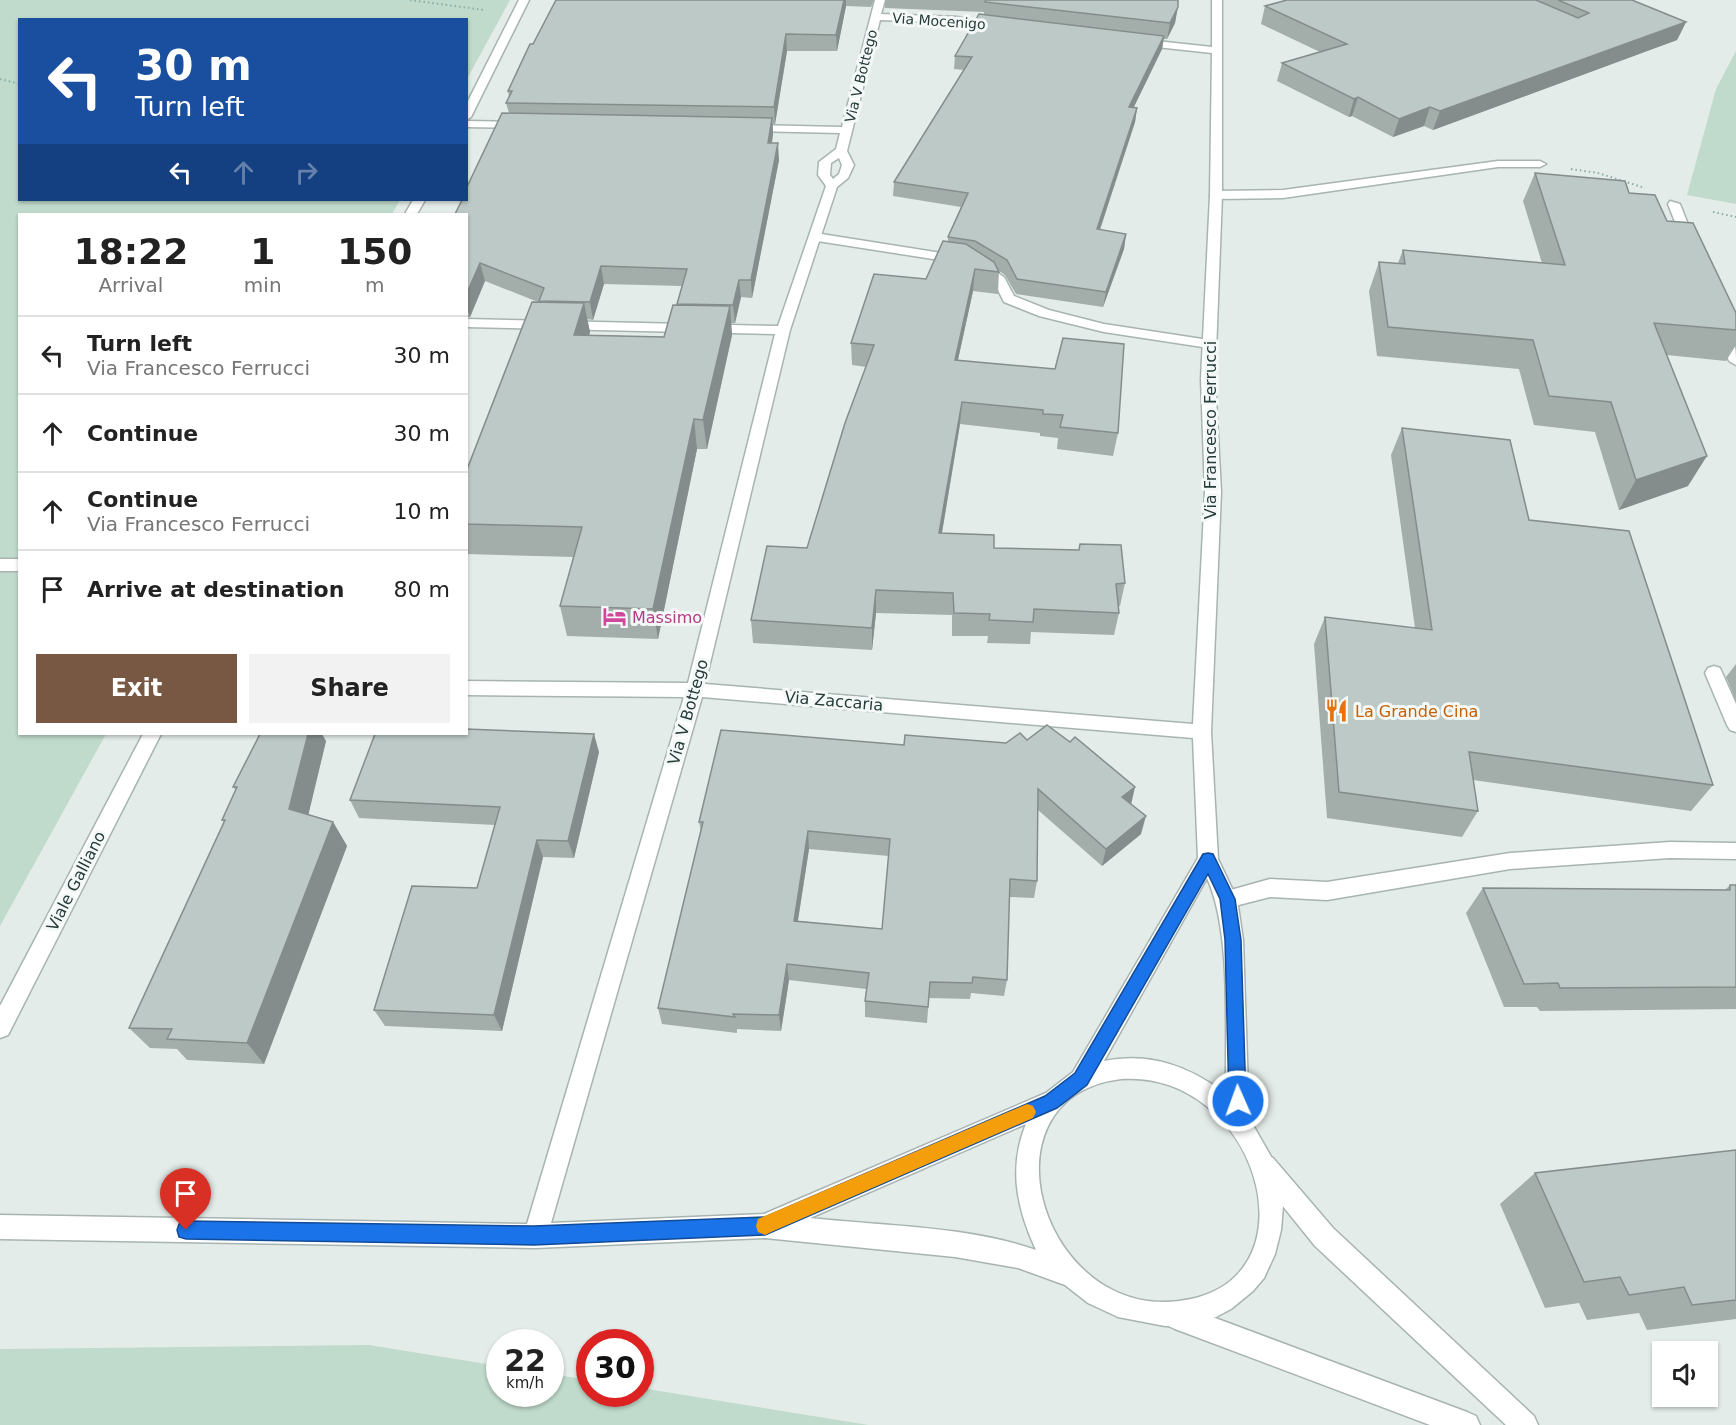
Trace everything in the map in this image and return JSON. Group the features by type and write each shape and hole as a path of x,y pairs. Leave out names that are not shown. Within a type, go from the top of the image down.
{"street":[{"path":"468,113 524,0"},
{"name":"Via V Bottego","path":"534,1236 695,690 783,330 832,186 844,176 848,165 842,151 880,0"},
{"name":"Via Francesco Ferrucci","path":"1217,0 1216,195 1209,344 1213,492 1202,732 1208,859 1227,899 1233,940 1238,1120"},
{"name":"Via Mocenigo","path":"876,17 957,20 1003,26"},
{"path":"1128,41 1216,51"},
{"path":"468,124 526,125"},
{"path":"740,128 848,130"},
{"path":"1216,195 1283,194 1498,164 1540,164"},
{"path":"1674,204 1695,257"},
{"path":"815,237 969,261 999,280 1009,298 1044,313 1104,328 1209,344"},
{"path":"1719,319 1736,361"},
{"path":"468,323 783,330"},
{"path":"0,565 18,565"},
{"path":"1714,673 1736,725"},
{"name":"Via Zaccaria","path":"468,688 695,690 1202,732"},
{"name":"Viale Galliano","path":"0,1028 151,735"},
{"path":"1227,899 1270,888 1327,891 1510,861 1670,850 1736,851"},
{"path":"1081,1079 1208,859"},
{"path":"765,1226 1051,1102 1081,1079 1113,1069 1146,1068 1179,1077 1211,1095 1238,1120 1254,1142 1265,1166 1273,1206 1267,1247 1247,1282 1215,1306 1174,1316"},
{"path":"1051,1102 1033,1131 1025,1166 1029,1204 1045,1242 1071,1275 1102,1299 1138,1312 1174,1316 1269,1350 1377,1394 1467,1425"},
{"path":"1265,1166 1324,1237 1525,1425"},
{"path":"0,1227 534,1236 765,1226 955,1245 1018,1256 1071,1275"}],"path":[{"path":"410,0 517,15"},
{"path":"0,79 18,84"},
{"path":"1540,164 1598,174 1644,188 1674,204"}],"green space":[{"path":"0,0 510,0 468,77 468,18 18,18 18,201 399,201 393,213 18,213 18,735 105,735 0,926"},
{"path":"1736,51 1736,204 1687,195 1716,89"},
{"path":"369,1345 486,1364 486,1407 564,1407 564,1376 576,1378 576,1407 654,1407 654,1390 869,1425 0,1425 0,1349"}],"building":[{"path":"556,0 844,0 836,35 786,34 774,107 506,103 512,91 508,91 530,44 533,44"},
{"path":"986,0 1178,0 1178,7 1170,23 985,2"},
{"path":"1287,0 1536,0 1578,18 1589,13 1558,0 1632,0 1686,22 1440,111 1430,107 1399,119 1358,97 1354,99 1282,63 1347,44 1265,6"},
{"path":"979,14 1164,36 1129,107 1137,108 1097,229 1126,234 1106,292 1017,279 1007,260 975,241 948,237 968,193 894,182 972,57 955,56"},
{"path":"502,113 772,118 768,143 778,143 751,280 739,280 733,305 677,304 687,269 601,266 590,302 539,301 544,288 480,263 468,290 468,213 456,213 462,201 468,201 468,185"},
{"path":"1535,173 1625,181 1629,193 1655,195 1667,221 1693,223 1736,313 1736,330 1654,323 1707,456 1636,480 1611,402 1549,396 1533,340 1388,327 1379,262 1405,264 1403,250 1565,265"},
{"path":"943,241 966,244 994,262 999,272 975,269 955,360 1055,369 1063,338 1124,344 1118,433 1060,427 1063,415 1043,414 1043,410 962,402 939,533 994,535 994,548 1079,550 1080,544 1121,545 1125,583 1116,584 1119,613 1034,609 1033,622 989,620 990,614 954,613 953,593 876,590 872,628 751,620 767,546 807,548 845,423 874,345 851,343 874,274 926,279"},
{"path":"532,302 584,303 574,335 664,337 673,305 730,306 703,420 694,419 653,609 560,606 582,527 468,524 468,467"},
{"path":"1402,428 1510,440 1529,520 1629,531 1713,785 1469,752 1478,811 1339,792 1325,617 1432,630"},
{"path":"1047,725 1070,742 1075,737 1135,787 1122,797 1146,816 1106,849 1038,789 1037,881 1010,879 1007,980 973,977 972,983 930,982 928,1007 865,1001 869,973 787,964 779,1015 733,1014 735,1017 658,1008 703,822 699,822 721,730 904,745 905,735 1006,743 1020,733 1027,740","holes":["808,831 890,839 882,929 794,921"]},
{"path":"468,729 594,734 568,841 537,840 494,1015 374,1010 412,886 477,888 500,807 350,800 375,735 468,735"},
{"path":"259,735 308,735 289,809 333,822 247,1043 167,1039 172,1029 129,1028 225,820 222,820 237,787 233,787"},
{"path":"1730,885 1736,885 1736,987 1560,988 1558,983 1524,984 1483,888 1730,890"},
{"path":"1736,1150 1736,1300 1692,1305 1684,1287 1629,1295 1620,1277 1584,1282 1535,1173"}],"slow traffic":[{"path":"765,1226 1027,1112"}],"place":[{"name":"Massimo","path":"614,617"},
{"name":"La Grande Cina","path":"1337,711"}],"route":[{"path":"186,1230 534,1236 765,1226 1051,1102 1081,1079 1208,859 1227,899 1233,940 1238,1101"}]}
